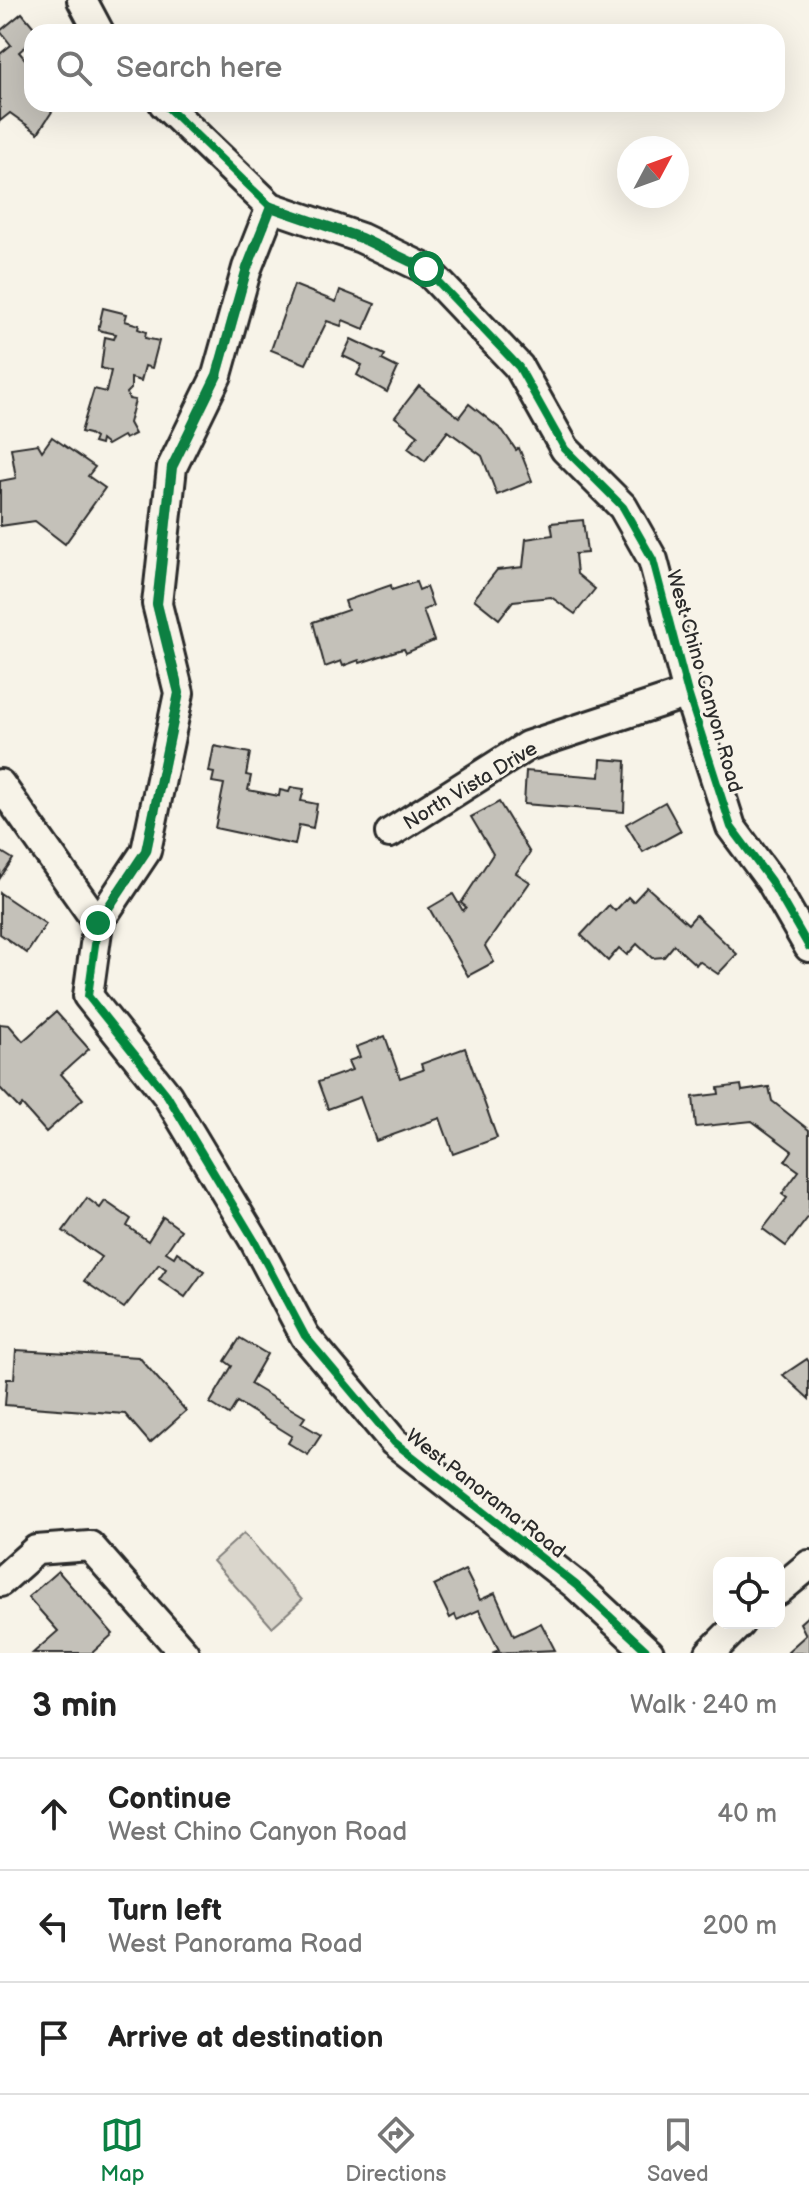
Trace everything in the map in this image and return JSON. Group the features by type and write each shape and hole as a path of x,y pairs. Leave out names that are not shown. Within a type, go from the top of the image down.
{"street":[{"path":"82,0 95,24"},
{"name":"West Chino Canyon Road","path":"172,112 271,207 361,238 426,269 519,367 565,449 623,507 653,560 688,693 731,827 771,881 809,947"},
{"name":"West Panorama Road","path":"271,207 247,268 217,375 172,467 157,604 179,693 146,851 98,923 88,996 167,1095 254,1240 305,1336 394,1442 576,1585 649,1653"},
{"name":"North Vista Drive","path":"390,833 527,746 688,693"},
{"path":"0,784 98,923"},
{"path":"0,1582 36,1550 90,1546 184,1653"},
{"path":"785,1585 809,1565"},
{"path":"710,1653 734,1629"}],"shaded area":[{"path":"244,1533 302,1600 272,1627 213,1561"}],"building":[{"path":"22,13 31,24 24,24 24,48 19,52 24,58 24,112 52,112 38,133 10,113 0,121 0,54 11,45 0,31"},
{"path":"294,285 336,302 340,290 375,304 364,329 343,320 341,326 327,321 306,364 271,350"},
{"path":"103,308 127,314 125,321 139,325 138,329 146,332 145,338 159,341 152,368 145,366 141,381 131,378 131,389 127,393 129,399 135,400 129,423 135,434 125,439 123,436 107,445 101,440 100,445 93,443 95,438 81,432 94,389 106,392 111,371 101,368 105,337 114,339 116,334 98,330"},
{"path":"351,339 385,355 382,360 398,368 387,392 357,375 362,365 343,356"},
{"path":"419,386 459,417 469,404 503,431 516,450 519,448 532,481 497,495 482,456 448,431 425,461 408,448 418,435 395,417"},
{"path":"52,437 95,467 88,476 105,488 65,544 35,521 0,526 0,481 16,478 11,448 38,444 42,451"},
{"path":"583,520 587,553 575,554 577,574 595,589 575,614 551,597 513,601 499,619 474,599 497,570 523,567 526,539 553,535 551,523"},
{"path":"416,582 419,590 426,587 433,606 423,610 434,641 406,653 404,649 360,663 359,660 343,666 341,661 325,667 313,622 348,610 345,601 391,585 392,590"},
{"path":"214,746 250,753 246,775 251,776 248,790 279,796 280,790 289,792 291,787 304,789 301,801 317,804 313,828 299,825 295,845 215,828 224,784 212,782 214,773 209,772"},
{"path":"601,759 626,761 624,812 524,804 526,771 600,777"},
{"path":"499,802 530,853 516,873 530,882 485,946 494,962 468,976 429,908 453,894 463,911 466,907 461,903 493,854 471,817"},
{"path":"665,802 681,831 643,852 626,824"},
{"path":"0,851 13,859 0,878"},
{"path":"647,887 688,924 696,915 737,954 718,974 699,961 696,965 674,945 664,957 652,958 637,944 627,955 619,948 608,961 581,935 609,905 615,911 628,897 633,902"},
{"path":"0,893 46,924 27,953 0,934"},
{"path":"56,1012 89,1049 61,1074 83,1099 46,1132 22,1105 19,1108 0,1088 0,1024 9,1025 23,1041"},
{"path":"385,1036 400,1078 423,1070 421,1064 465,1048 497,1138 453,1154 440,1118 376,1141 360,1097 328,1109 318,1082 352,1070 348,1061 360,1057 356,1047"},
{"path":"741,1085 742,1091 769,1087 772,1101 809,1130 809,1216 786,1246 763,1229 787,1198 782,1194 799,1171 785,1161 792,1151 752,1121 696,1127 693,1097 719,1094 718,1088"},
{"path":"87,1198 100,1208 105,1201 131,1219 127,1226 148,1241 163,1217 181,1230 166,1252 174,1257 177,1252 204,1271 185,1297 159,1279 166,1269 159,1264 124,1308 84,1281 101,1257 63,1231"},
{"path":"240,1338 267,1354 250,1384 305,1417 301,1423 321,1435 308,1455 288,1443 292,1436 237,1402 229,1415 210,1403 232,1366 225,1361"},
{"path":"16,1350 139,1357 186,1411 150,1443 125,1414 5,1405 7,1379 14,1379"},
{"path":"807,1359 809,1362 809,1399 783,1375"},
{"path":"465,1570 480,1600 495,1593 514,1636 541,1623 555,1650 492,1653 499,1650 479,1610 457,1620 455,1615 450,1618 434,1585"},
{"path":"58,1571 113,1634 92,1653 33,1653 58,1631 28,1597"},
{"path":"809,1615 809,1653 790,1653 788,1651 806,1635 800,1623"}],"cycle path":[{"path":"172,112 271,207 361,238 426,269 519,367 565,449 623,507 653,560 688,693 731,827 771,881 809,947"},
{"path":"271,207 247,268 217,375 172,467 157,604 179,693 146,851 98,923 88,996 167,1095 254,1240 305,1336 394,1442 576,1585 649,1653"}],"route":[{"path":"98,923 146,851 179,693 157,604 172,467 217,375 247,268 271,207 361,238 426,269"}]}
